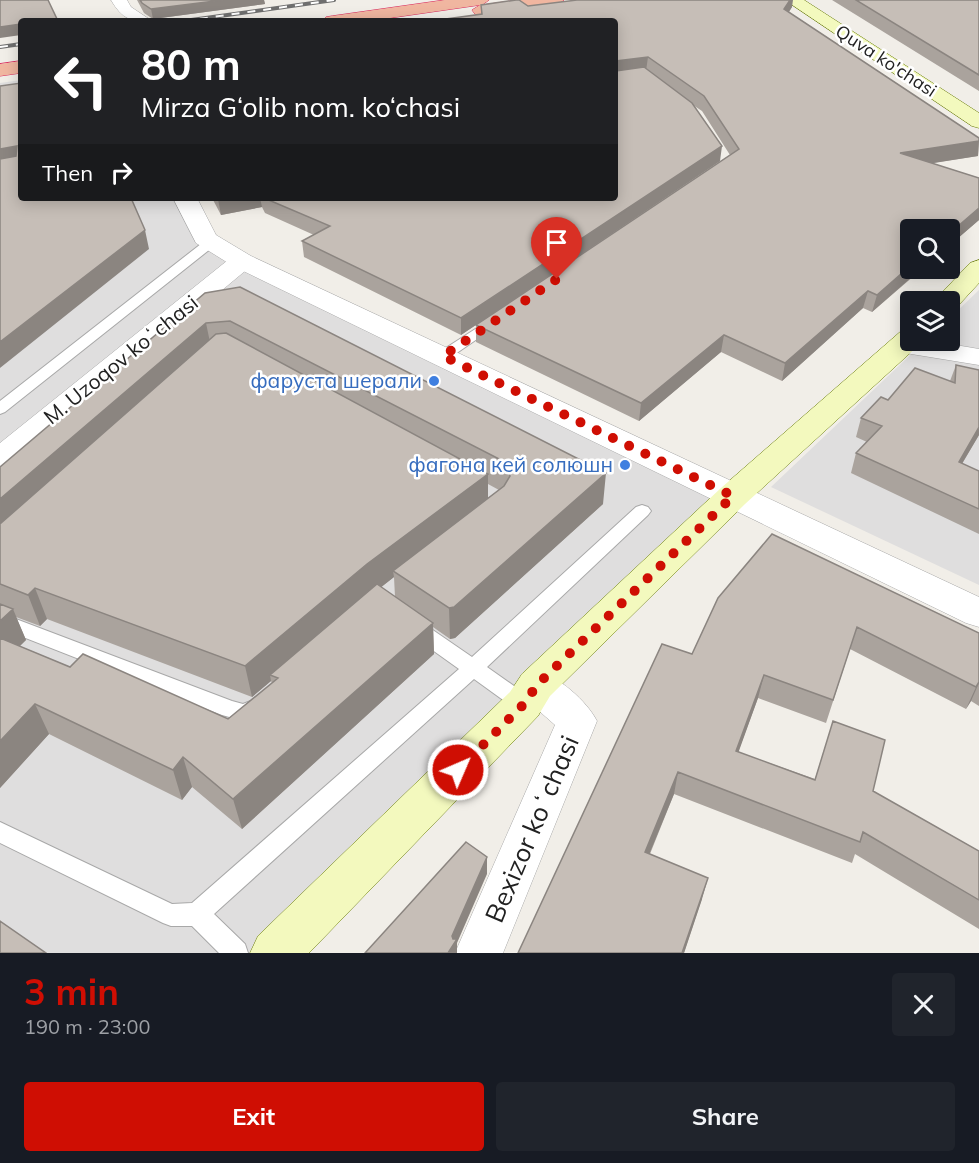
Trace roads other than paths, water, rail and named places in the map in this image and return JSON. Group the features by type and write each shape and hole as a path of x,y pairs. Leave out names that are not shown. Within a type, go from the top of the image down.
{"highway":[{"path":"353,18 481,0"},
{"path":"429,18 556,0"},
{"path":"0,70 18,67"},
{"path":"0,83 18,80"}],"main road":[{"name":"Quva ko'chasi","path":"793,0 979,122"},
{"path":"957,291 979,268"},
{"path":"275,953 530,694 733,496 900,348"}],"street":[{"path":"119,0 125,10 139,18"},
{"path":"186,201 210,243 242,261 979,613"},
{"name":"M. Uzoqov koʻchasi","path":"0,459 242,261"},
{"path":"950,351 979,357"},
{"name":"Bexizor koʻchasi","path":"479,953 577,721 530,694"}],"lane":[{"path":"0,409 210,243"},
{"path":"443,356 502,316"},
{"path":"0,832 171,915 197,914 473,668 642,512"},
{"path":"398,615 473,668 530,694"},
{"path":"0,620 230,709 244,712 258,706 267,698"},
{"path":"197,914 236,953"}],"railway":[{"path":"205,18 334,0"},
{"path":"0,47 18,44"}],"place":[{"name":"фаруста шерали","path":"434,381"},
{"name":"фагона кей солюшн","path":"625,465"}]}
